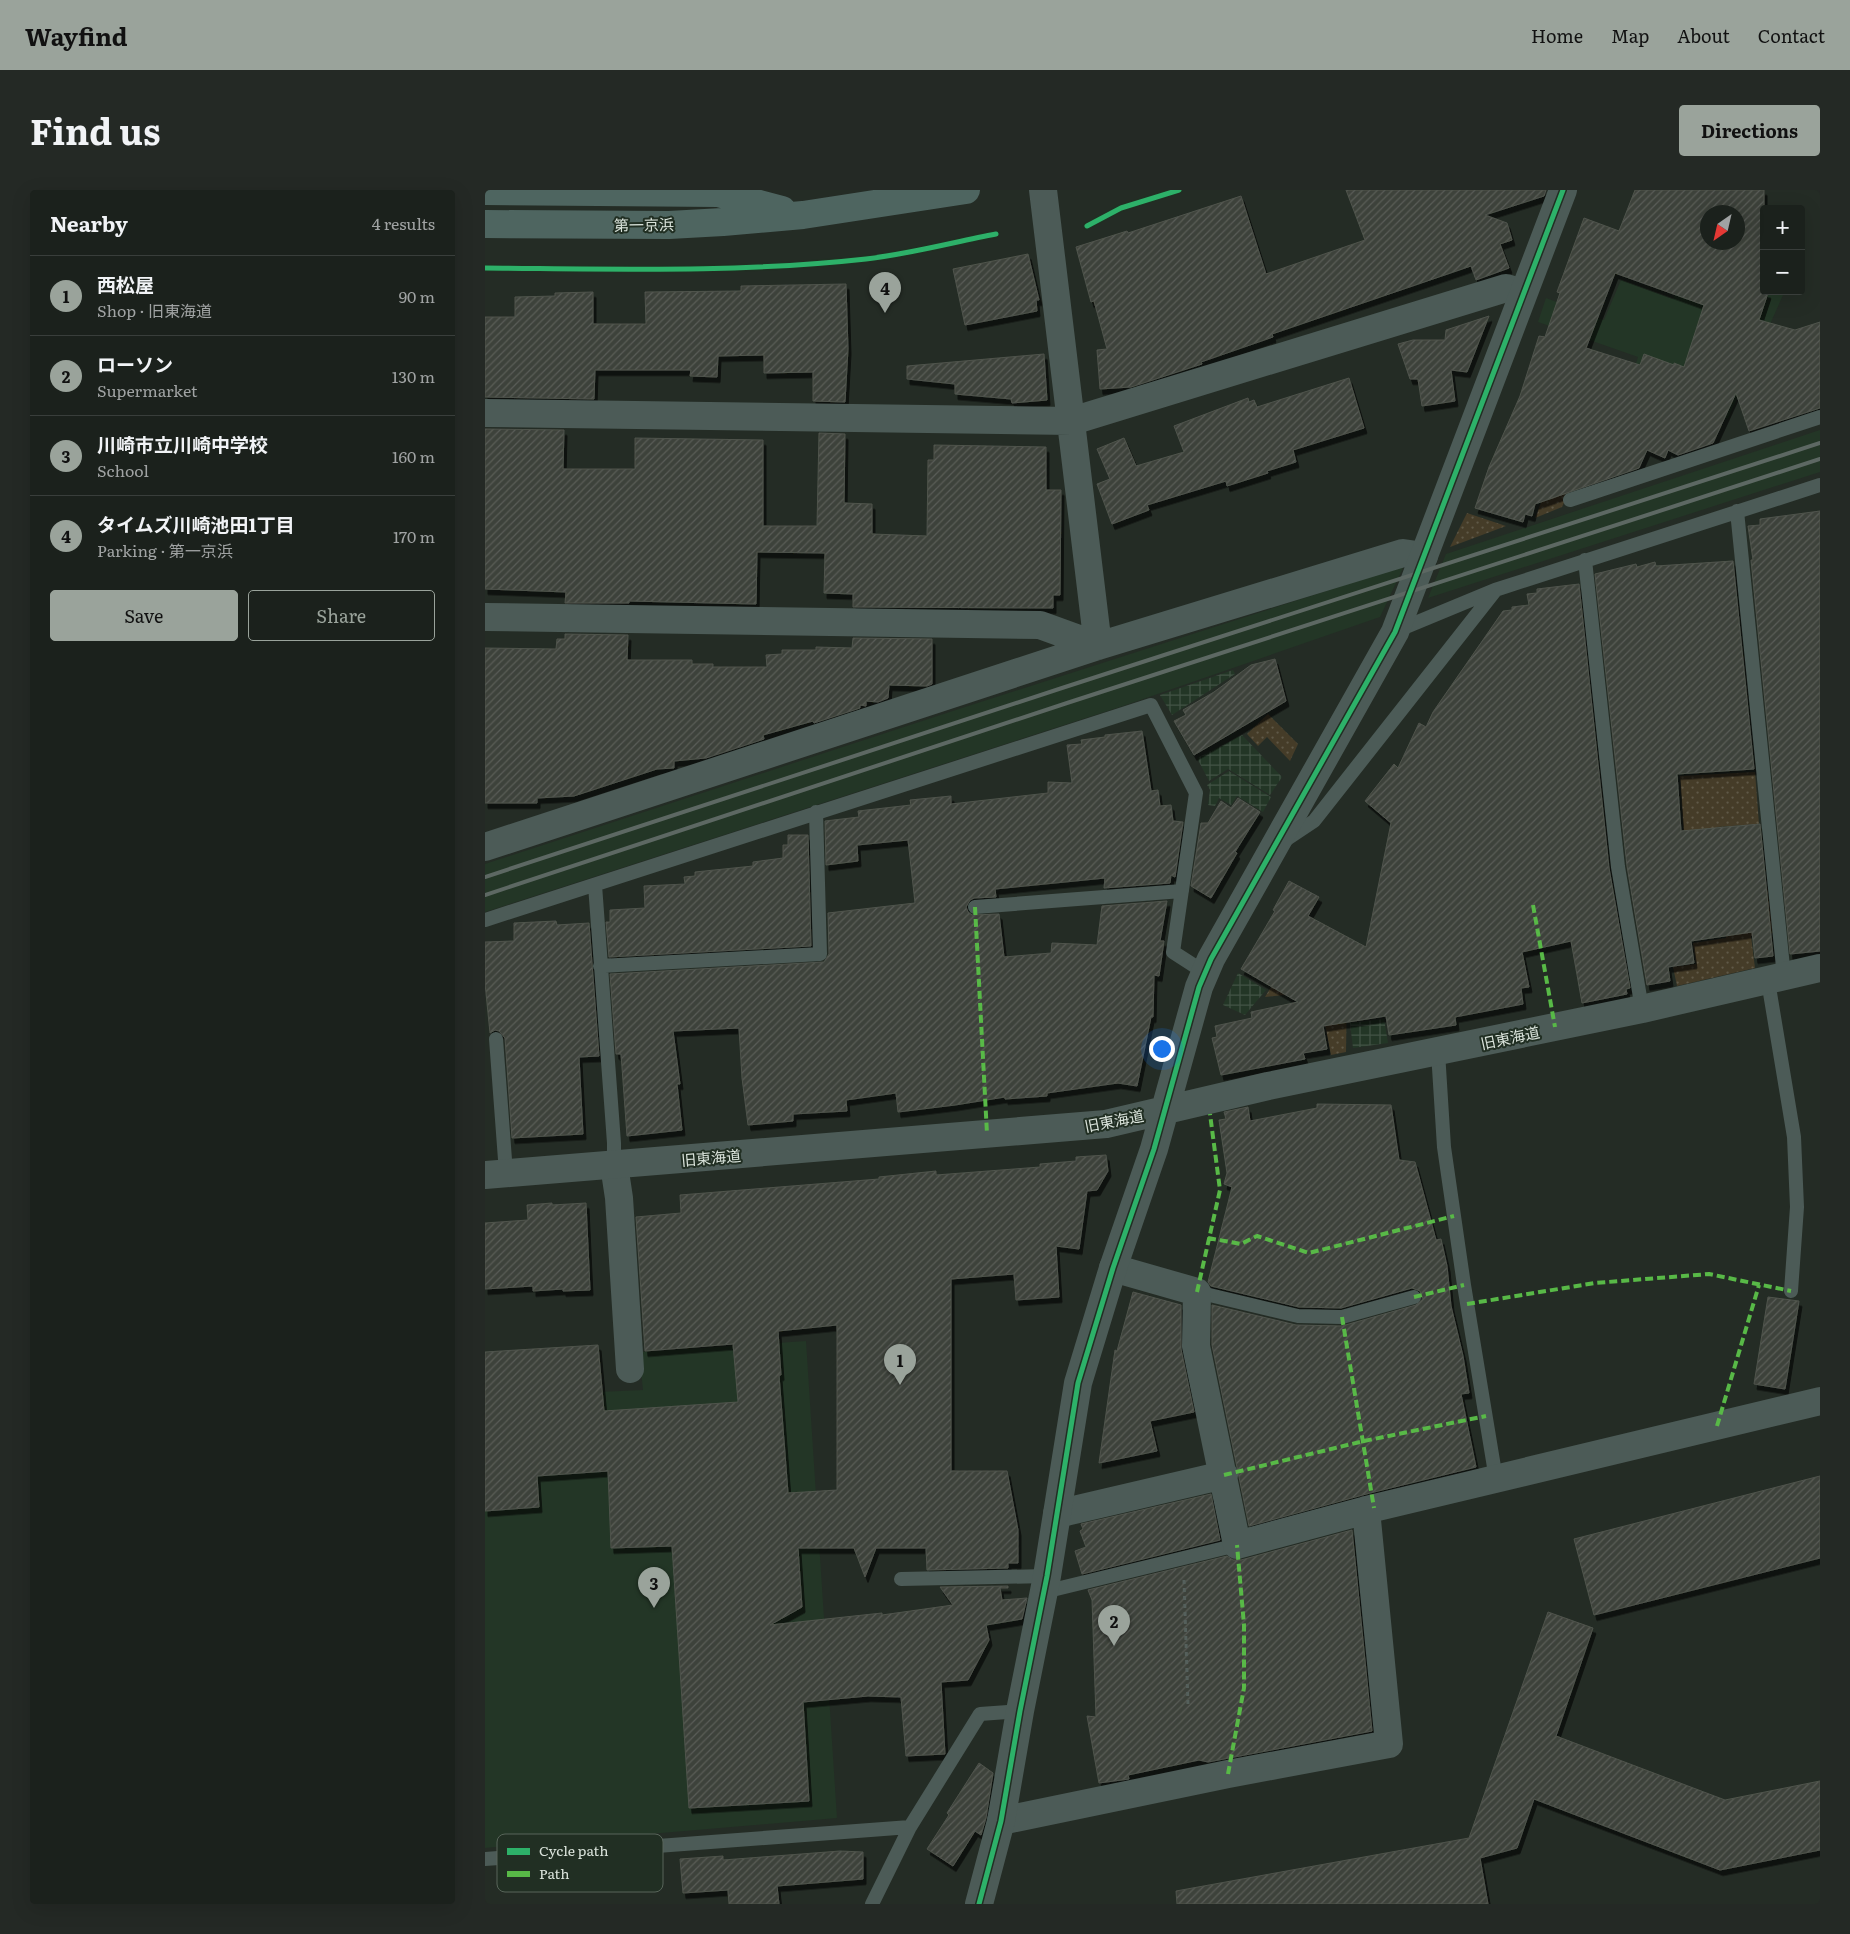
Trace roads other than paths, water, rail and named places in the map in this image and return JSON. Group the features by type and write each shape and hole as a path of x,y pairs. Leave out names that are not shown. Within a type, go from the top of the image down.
{"highway":[{"name":"第一京浜","path":"485,190 718,193 803,215"},
{"name":"第一京浜","path":"485,224 669,225 803,215 966,190"}],"street":[{"path":"1043,190 1072,421 1097,646"},
{"path":"979,1904 1001,1821 1019,1711 1045,1584 1078,1383 1165,1109 1204,972 1395,632 1563,190"},
{"path":"485,413 1072,421 1506,288 1523,293"},
{"path":"485,847 1097,646 1403,553 1423,556"},
{"path":"485,617 1040,625 1097,646"},
{"name":"旧東海道","path":"496,1174 1106,1124 1268,1086 1642,1009 1820,968"},
{"path":"614,1165 619,1198 630,1369"},
{"path":"1113,1268 1197,1292 1195,1346 1224,1475 1237,1545 1366,1510 1820,1401"},
{"path":"1057,1514 1224,1475"},
{"path":"1001,1821 1228,1774 1389,1744 1366,1510"}],"lane":[{"path":"1570,500 1820,418"},
{"path":"1395,632 1495,590 1820,485"},
{"path":"1737,511 1776,979 1794,1137 1797,1207 1791,1291"},
{"path":"1585,560 1618,867 1642,1009"},
{"path":"1275,848 1314,821 1495,590"},
{"path":"485,920 1151,705 1196,793 1173,952 1204,972"},
{"path":"600,966 820,954 816,812"},
{"path":"595,884 614,1165"},
{"path":"975,907 1182,891"},
{"path":"496,1039 496,1174"},
{"path":"1439,1052 1444,1147 1464,1285 1496,1479"},
{"path":"1197,1292 1299,1316 1342,1317 1414,1297"},
{"path":"901,1579 1045,1584 1183,1558 1237,1545"},
{"path":"872,1904 910,1827 980,1714 1019,1711"},
{"path":"663,1846 910,1827"}],"railway":[{"path":"485,877 1820,443"},
{"path":"485,895 1067,703 1820,459"}],"place":[{"name":"タイムズ川崎池田1丁目","path":"885,313"},
{"name":"西松屋","path":"900,1385"},
{"name":"川崎市立川崎中学校","path":"654,1608"},
{"name":"ローソン","path":"1114,1646"}]}
